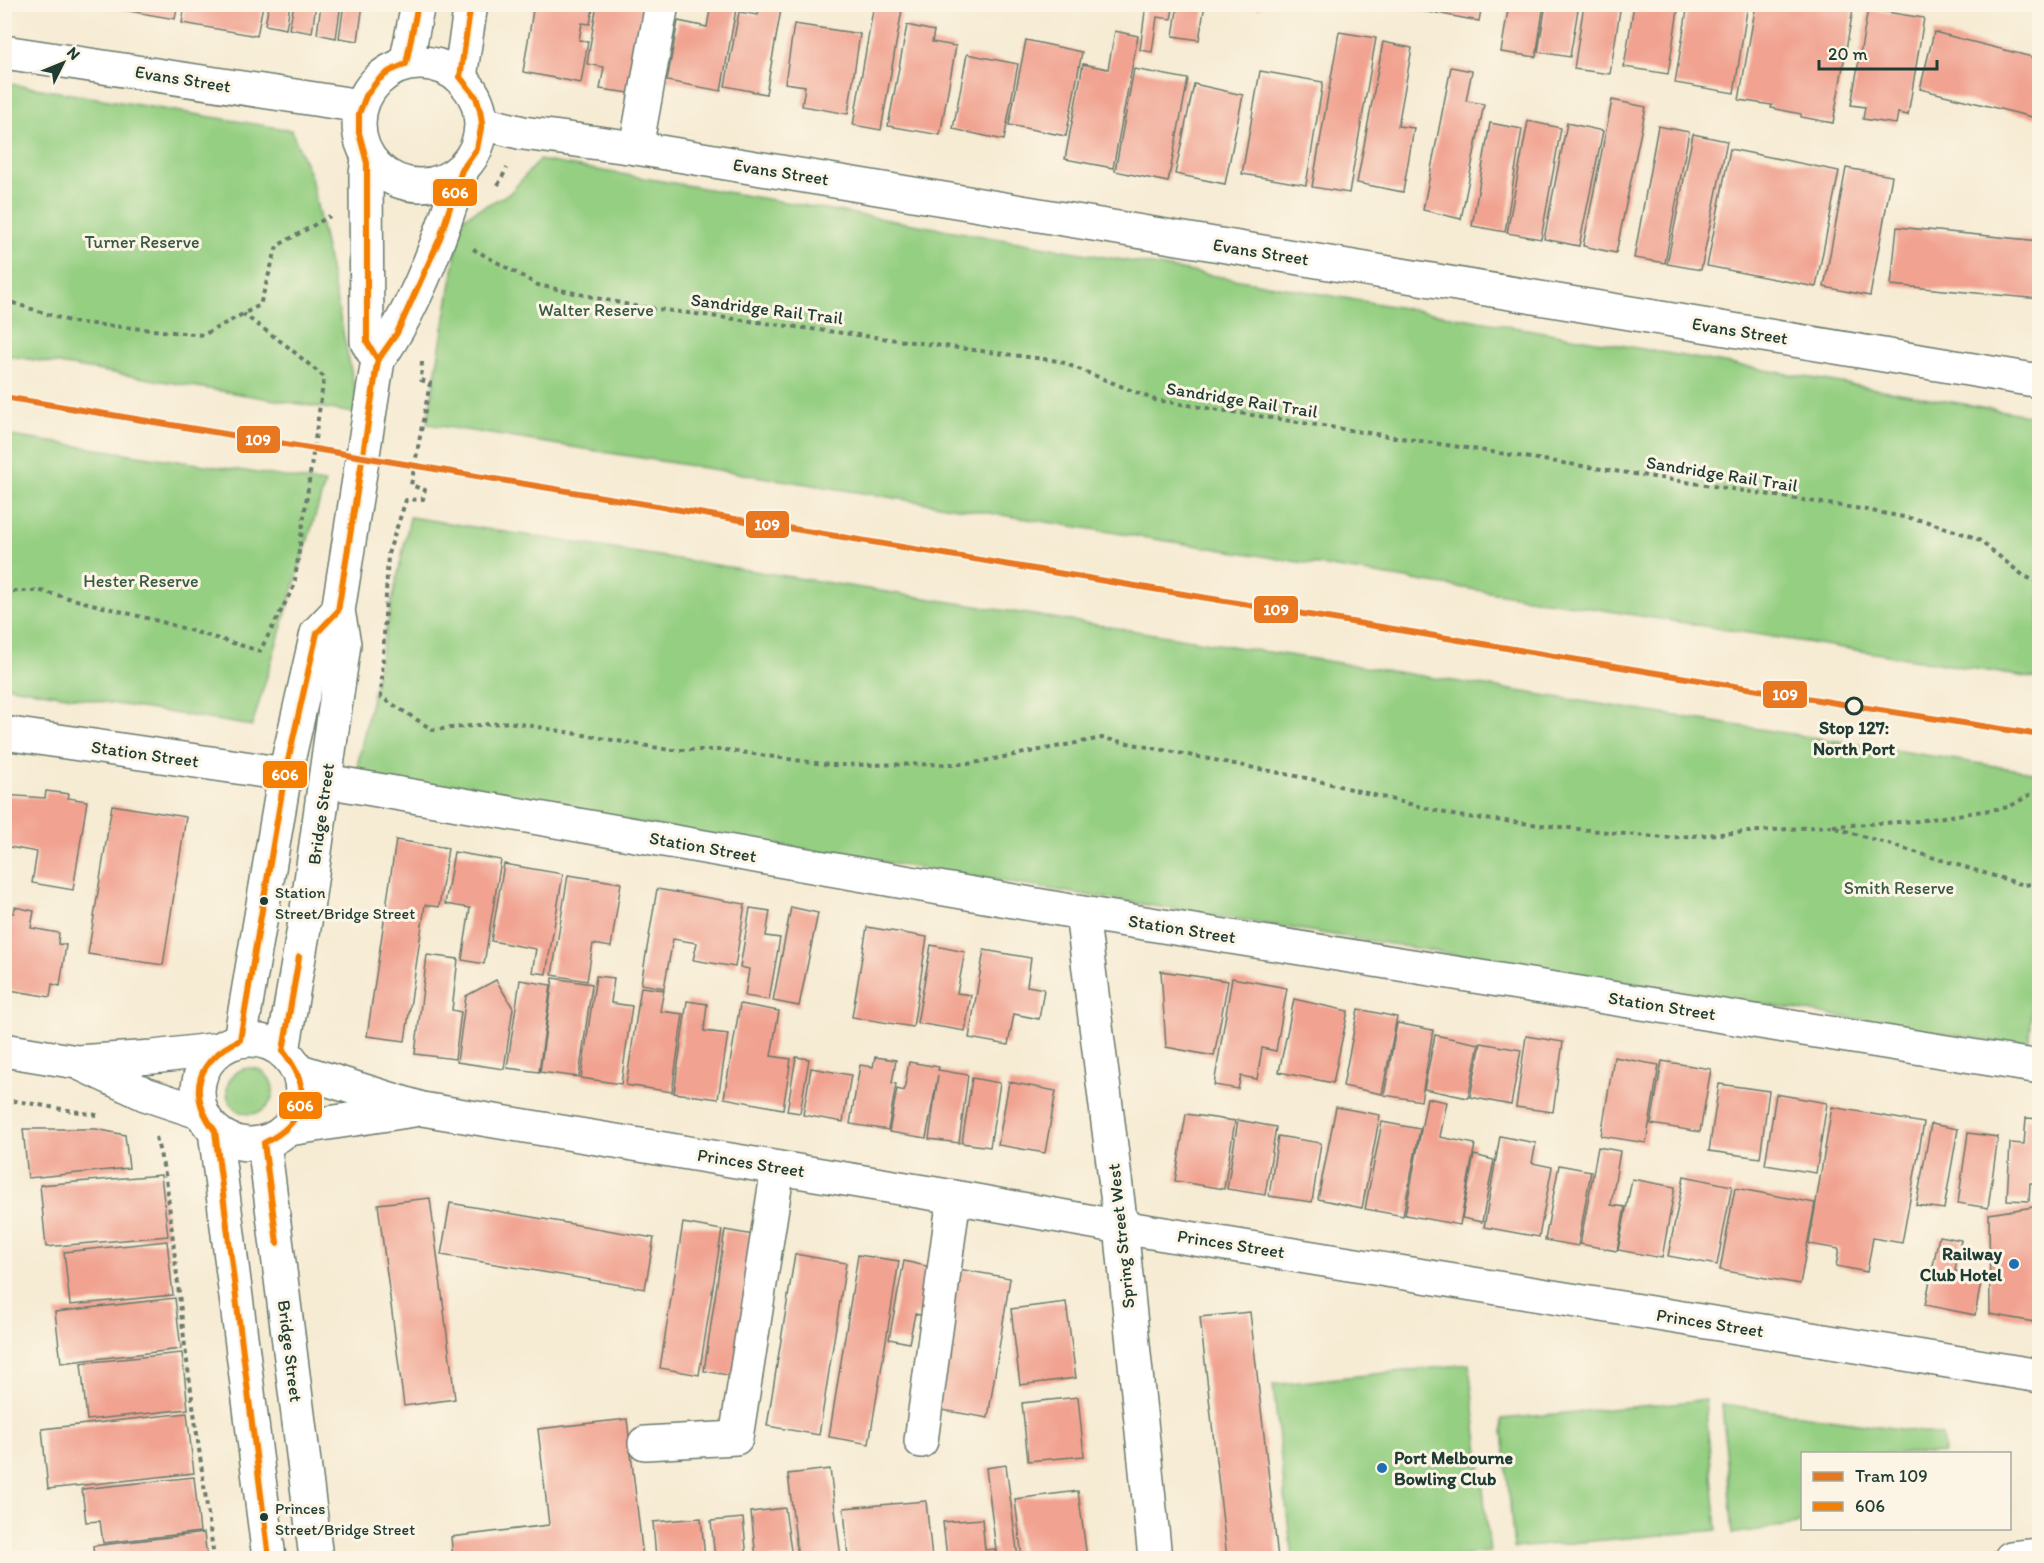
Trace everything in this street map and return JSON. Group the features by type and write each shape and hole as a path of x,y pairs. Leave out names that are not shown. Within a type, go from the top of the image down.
{"street":[{"path":"406,64 418,4"},
{"path":"460,77 471,4"},
{"path":"636,148 662,4"},
{"name":"Evans Street","path":"4,52 361,106"},
{"path":"425,63 443,67 460,77 476,97 482,123 477,149 462,170 444,182 424,187 402,184 383,174 368,158 360,142 358,124 361,106 371,87 386,72 406,64 425,63"},
{"name":"Evans Street","path":"482,123 523,133 636,148 2040,381"},
{"path":"368,158 366,174 367,342 378,360"},
{"name":"Bridge Street","path":"290,1060 306,916 344,644 338,611 378,360 397,333 440,238 462,170"},
{"path":"269,1558 208,1122 197,1096 200,1078 207,1062 230,1045 285,774 318,633 338,611"},
{"name":"Station Street","path":"4,733 285,774"},
{"name":"Station Street","path":"326,781 1082,913 2040,1067"},
{"name":"Spring Street West","path":"1082,913 1121,1227 1155,1558"},
{"path":"4,1050 77,1062 153,1057 255,1040 270,1043 290,1060 300,1076 303,1091 301,1107 277,1136 247,1145 229,1141 208,1122 77,1062"},
{"name":"Princes Street","path":"290,1060 422,1109 1121,1227 2040,1376"},
{"name":"Princes Street","path":"277,1136 422,1109"},
{"name":"Bridge Street","path":"277,1136 316,1558"},
{"path":"645,1443 736,1438 778,1168"},
{"path":"921,1441 954,1197"},
{"path":"2011,1558 2040,1555"}],"path":[{"path":"494,195 523,133"},
{"path":"4,300 72,322 203,335 260,305 277,246 332,214 368,222"},
{"name":"Sandridge Rail Trail","path":"440,238 461,243 538,285 634,306 1059,361 1155,400 1861,509 1925,521 1976,538 2024,576 2040,583"},
{"path":"4,591 41,591 162,622 260,651 294,586 324,376 243,314"},
{"path":"422,360 421,380 430,383 411,485 425,490 423,499 406,500 388,554 381,697 433,730 508,722 670,750 726,750 830,765 968,764 1102,738 1311,779 1457,816 1664,838 1918,821 2009,807 2040,789"},
{"path":"1829,826 2024,885 2040,883"},
{"path":"4,1102 17,1101 108,1118"},
{"path":"154,1126 166,1179 185,1347 214,1558"}],"green space":[{"name":"Turner Reserve","path":"4,83 291,130 311,177 360,414 5,355"},
{"name":"Walter Reserve","path":"539,160 2039,417 2039,679 427,424 462,218 510,193"},
{"name":"Hester Reserve","path":"4,435 325,483 252,726 5,686"},
{"name":"Smith Reserve","path":"410,517 2039,773 2040,927 2028,1047 355,777"},
{"path":"250,1068 266,1075 273,1091 266,1107 250,1114 234,1107 227,1091 234,1075"},
{"name":"Port Melbourne Bowling Club","path":"1469,1364 1490,1552 1429,1558 1292,1558 1273,1385"},
{"name":"Port Melbourne Bowling Club","path":"1705,1400 1717,1530 1514,1548 1502,1419"},
{"path":"1722,1404 1942,1435 1944,1452 1801,1452 1801,1523 1733,1534"}],"building":[{"path":"118,4 178,4 175,19 117,9"},
{"path":"269,4 290,4 286,29 265,25"},
{"path":"294,4 316,4 312,33 289,29"},
{"path":"321,4 341,4 336,38 317,34"},
{"path":"344,4 363,4 358,41 339,38"},
{"path":"534,4 594,4 590,24 582,23 579,40 588,41 581,83 523,72"},
{"path":"597,4 630,4 649,8 630,93 600,89 604,67 587,64"},
{"path":"711,4 737,4 721,91 667,81 678,21 707,27"},
{"path":"760,4 782,4 766,94 725,86 739,12 758,15"},
{"path":"874,4 903,4 881,130 853,125"},
{"path":"1146,4 1174,4 1171,19 1157,17 1152,52 1140,50"},
{"path":"1178,4 1205,4 1199,40 1173,36"},
{"path":"1243,4 1261,4 1260,9"},
{"path":"1409,4 1435,4 1433,13 1408,9"},
{"path":"1437,4 1482,4 1479,21 1436,13"},
{"path":"1509,4 1544,4 1536,57 1501,52"},
{"path":"1546,4 1579,4 1570,57 1538,52"},
{"path":"1584,4 1621,4 1610,74 1574,69"},
{"path":"1634,4 1679,4 1668,74 1624,67"},
{"path":"1688,4 1748,4 1734,93 1675,83"},
{"path":"1756,4 1854,4 1833,123 1801,117 1801,114 1771,108 1772,105 1739,100"},
{"path":"185,5 263,5 257,36 182,23"},
{"path":"1868,9 1924,18 1908,115 1898,113 1896,124 1863,119 1865,107 1851,105"},
{"path":"794,24 860,34 848,114 802,106 805,86 785,83"},
{"path":"907,25 934,31 932,42 956,46 940,135 888,126"},
{"path":"1115,31 1138,36 1113,168 1065,159 1083,64 1108,69"},
{"path":"1339,32 1376,38 1349,193 1312,187"},
{"path":"1934,32 2040,59 2040,119 1920,89"},
{"path":"1026,40 1082,52 1066,136 1009,125"},
{"path":"1383,42 1412,48 1398,126 1414,128 1403,192 1357,183"},
{"path":"967,54 1018,64 1004,140 953,129"},
{"path":"1451,67 1472,71 1466,101 1484,104 1461,219 1423,210"},
{"path":"1134,69 1188,79 1168,182 1115,171"},
{"path":"1260,71 1323,82 1306,185 1242,174"},
{"path":"1194,84 1243,95 1225,184 1175,174"},
{"path":"1612,100 1646,107 1616,253 1583,246"},
{"path":"1528,121 1561,128 1541,239 1507,233"},
{"path":"1490,123 1522,129 1505,232 1472,226"},
{"path":"1567,123 1603,131 1579,246 1544,239"},
{"path":"1658,126 1689,132 1665,263 1634,258"},
{"path":"1693,134 1727,141 1701,270 1667,264"},
{"path":"1730,149 1839,171 1816,287 1707,266"},
{"path":"1846,168 1892,176 1870,296 1824,287"},
{"path":"1897,227 2040,241 2040,299 1891,285"},
{"path":"46,791 69,794 68,798 87,801 73,890 32,883 37,852 4,846 4,795 45,798"},
{"path":"112,805 186,817 163,965 88,954"},
{"path":"396,840 448,848 439,907 425,905 405,1041 367,1036"},
{"path":"454,852 501,860 484,964 462,960 470,908 445,904"},
{"path":"504,864 563,874 546,974 532,972 536,949 491,941"},
{"path":"568,875 621,883 611,947 593,944 587,981 552,975"},
{"path":"657,889 745,904 735,967 693,960 697,943 673,939 664,988 641,984"},
{"path":"15,907 34,911 31,928 59,933 58,944 66,945 60,986 52,984 50,997 4,989 4,912 14,913"},
{"path":"791,907 818,913 799,1006 773,1001"},
{"path":"750,908 770,911 766,936 780,938 769,1000 745,996 749,969 740,967"},
{"path":"867,927 927,937 913,1027 852,1017"},
{"path":"931,945 965,952 957,993 971,995 965,1031 917,1023"},
{"path":"984,950 1031,958 1027,986 1044,989 1039,1019 1014,1014 1008,1045 969,1038"},
{"path":"427,955 458,959 452,1010 461,1012 455,1059 415,1054"},
{"path":"1161,971 1228,981 1214,1056 1166,1047"},
{"path":"596,976 614,978 611,1003 632,1006 621,1084 581,1078"},
{"path":"553,978 592,984 579,1077 540,1072"},
{"path":"1232,978 1287,988 1276,1051 1262,1048 1257,1079 1241,1076 1238,1089 1214,1085"},
{"path":"496,980 513,1008 504,1069 457,1062 466,996"},
{"path":"520,980 551,985 539,1072 507,1068"},
{"path":"641,987 664,990 660,1011 683,1014 672,1092 626,1085"},
{"path":"1294,999 1348,1011 1333,1083 1279,1072"},
{"path":"687,1001 707,1004 704,1031 728,1034 718,1099 674,1093"},
{"path":"740,1004 779,1011 771,1056 791,1059 783,1109 724,1098"},
{"path":"1358,1009 1397,1017 1382,1094 1343,1086"},
{"path":"1397,1023 1433,1030 1421,1101 1384,1095"},
{"path":"1435,1035 1479,1044 1468,1098 1424,1089"},
{"path":"1526,1036 1563,1042 1553,1112 1516,1107"},
{"path":"1481,1043 1521,1050 1511,1105 1470,1097"},
{"path":"796,1057 809,1059 800,1113 787,1111"},
{"path":"875,1057 896,1060 892,1083 896,1084 888,1130 850,1124 860,1065 873,1067"},
{"path":"1614,1057 1659,1065 1646,1143 1601,1136"},
{"path":"1662,1061 1711,1069 1700,1132 1651,1124"},
{"path":"909,1062 968,1075 959,1143 929,1139 938,1075 926,1138 889,1132 897,1089 904,1091"},
{"path":"811,1068 851,1075 843,1122 803,1115"},
{"path":"972,1078 1000,1083 990,1147 962,1143"},
{"path":"1009,1082 1056,1091 1045,1153 998,1145"},
{"path":"1719,1084 1769,1091 1760,1158 1709,1151"},
{"path":"1776,1094 1827,1103 1816,1173 1765,1165"},
{"path":"1427,1098 1447,1102 1440,1137 1475,1144 1460,1225 1405,1215"},
{"path":"1336,1107 1380,1115 1362,1208 1318,1199"},
{"path":"1832,1107 1924,1123 1902,1243 1873,1238 1867,1272 1836,1266 1839,1249 1809,1244"},
{"path":"1186,1114 1235,1121 1224,1189 1175,1181"},
{"path":"2026,1118 2040,1119 2040,1183 2030,1183 2029,1201 2007,1200 2010,1143 2024,1144"},
{"path":"1238,1120 1276,1127 1265,1195 1227,1189"},
{"path":"1382,1122 1420,1129 1403,1216 1365,1209"},
{"path":"1931,1124 1958,1129 1944,1209 1916,1205"},
{"path":"23,1129 96,1129 125,1135 129,1168 28,1178"},
{"path":"1968,1133 1998,1137 1988,1208 1958,1203"},
{"path":"1278,1136 1321,1143 1312,1202 1269,1196"},
{"path":"1500,1136 1536,1143 1532,1163 1552,1167 1539,1237 1484,1227"},
{"path":"1598,1147 1620,1151 1611,1205 1625,1207 1617,1251 1580,1244"},
{"path":"1474,1155 1494,1160 1482,1222 1462,1218"},
{"path":"1559,1165 1591,1171 1578,1246 1545,1240"},
{"path":"161,1175 168,1236 46,1247 40,1185"},
{"path":"1684,1176 1732,1186 1717,1265 1668,1256"},
{"path":"1632,1179 1675,1187 1662,1258 1618,1250"},
{"path":"1735,1188 1815,1203 1800,1284 1720,1270"},
{"path":"430,1198 455,1399 404,1406 378,1204"},
{"path":"450,1203 654,1238 645,1289 441,1255"},
{"name":"Railway Club Hotel","path":"2040,1206 2040,1323 1990,1314 1989,1214"},
{"path":"683,1223 722,1230 699,1375 660,1368"},
{"path":"725,1230 760,1236 739,1377 704,1371"},
{"path":"1939,1236 1961,1240 1955,1271 1982,1277 1975,1315 1925,1305"},
{"path":"167,1241 173,1295 70,1305 64,1252"},
{"path":"795,1254 846,1263 819,1435 767,1426"},
{"path":"858,1255 899,1261 869,1444 829,1437"},
{"path":"904,1261 939,1269 930,1317 915,1314 909,1343 889,1339"},
{"path":"958,1269 1010,1278 988,1418 936,1409"},
{"path":"175,1298 181,1349 61,1363 55,1312"},
{"path":"1066,1302 1076,1378 1020,1385 1011,1309"},
{"path":"1250,1312 1278,1558 1227,1558 1200,1317"},
{"path":"182,1353 188,1409 87,1420 81,1363"},
{"path":"1078,1397 1084,1456 1028,1461 1022,1403"},
{"path":"187,1413 194,1473 48,1489 42,1429"},
{"path":"627,1419 643,1558 453,1558 451,1537 549,1525 538,1429"},
{"path":"1006,1465 1018,1558 997,1558 986,1468"},
{"path":"830,1469 841,1558 798,1558 788,1474"},
{"path":"194,1477 200,1532 103,1543 100,1521 86,1522 82,1489"},
{"path":"1078,1491 1087,1558 1022,1558 1015,1499"},
{"path":"926,1501 932,1558 848,1558 844,1508"},
{"path":"785,1508 792,1558 756,1558 751,1512"},
{"path":"701,1518 705,1558 656,1558 653,1522"},
{"path":"743,1518 747,1558 715,1558 711,1521"},
{"path":"982,1519 985,1550 995,1549 996,1558 947,1558 943,1522"},
{"path":"204,1533 207,1558 94,1558 93,1546"}],"tram line":[{"name":"109","path":"4,397 1854,706 2040,735"}],"transit line":[{"name":"606","path":"269,1558 215,1131 206,1117 199,1090 201,1078 214,1057 240,1040 285,774 317,633 338,611 378,360 367,342 367,163 359,133 359,114 366,96 378,80 390,71 406,64 418,4"},
{"name":"606","path":"375,376 378,360 397,333 440,238 462,170 477,149 482,123 480,110 476,97 460,77 471,4"},
{"name":"606","path":"277,1243 264,1143 290,1125 301,1103 302,1091 299,1078 283,1051 299,957"}],"place":[{"name":"Stop 127: North Port","path":"1854,706"},
{"name":"Station Street/Bridge Street","path":"264,901"},
{"name":"Railway Club Hotel","path":"2014,1264"},
{"name":"Port Melbourne Bowling Club","path":"1382,1468"},
{"name":"Princes Street/Bridge Street","path":"264,1517"}]}
